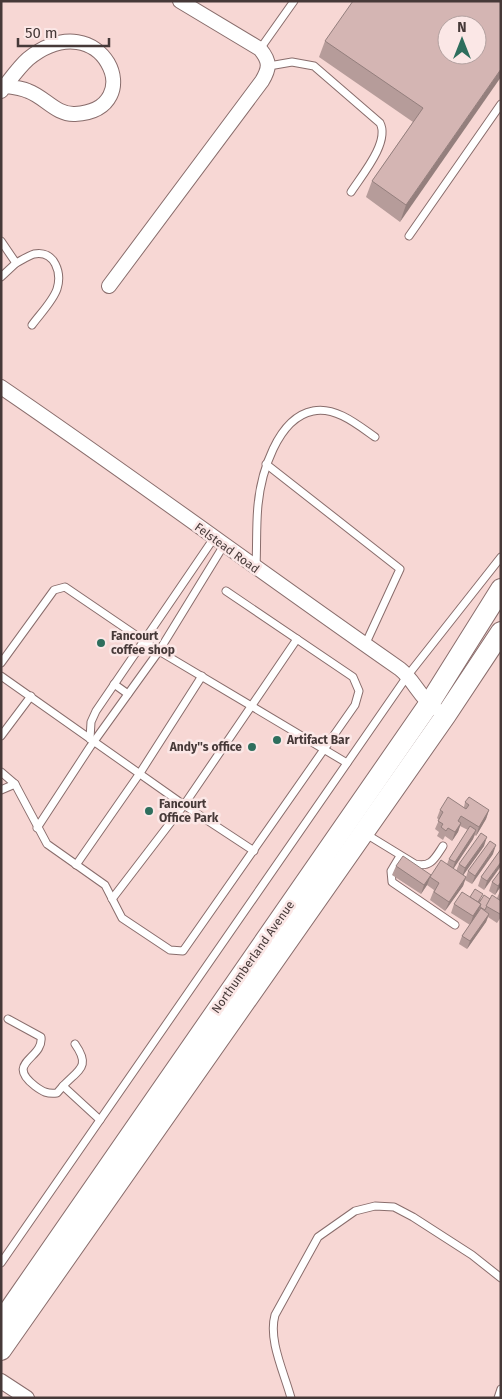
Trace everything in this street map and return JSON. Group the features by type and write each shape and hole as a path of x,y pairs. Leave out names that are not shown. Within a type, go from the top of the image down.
{"main road":[{"name":"Northumberland Avenue","path":"1,1322 429,704 501,589"},
{"name":"Northumberland Avenue","path":"1,1350 446,715 501,632"}],"street":[{"path":"109,286 262,81 269,66 267,57 260,49 180,1"},
{"path":"70,35 87,37 105,50 113,70 112,87 105,102 91,111 74,114 60,111 29,91 3,88 28,58 47,45 70,35"},
{"name":"Felstead Road","path":"1,387 141,483 256,569 408,675 429,704 446,715"},
{"path":"1,1381 27,1398"}],"lane":[{"path":"260,49 294,1"},
{"path":"269,66 292,62 314,66 380,123 384,129 381,144 351,192"},
{"path":"409,236 501,104"},
{"path":"1,241 16,263"},
{"path":"1,277 16,263 34,254 43,254 51,258 58,271 56,291 32,325"},
{"path":"256,569 258,504 266,464 286,428 312,411 340,415 375,437"},
{"path":"266,464 400,569 365,645"},
{"path":"37,828 90,747 92,722 96,711 144,641 219,542"},
{"path":"92,739 159,651 219,542"},
{"path":"1,1263 408,675 501,557"},
{"path":"1,663 54,590 59,587 70,589 159,651 251,708 275,718 347,762"},
{"path":"1,772 15,784 47,844 105,885 122,918 145,936 170,950 183,951 355,705 359,690 353,678 226,591"},
{"path":"112,899 184,806 297,639"},
{"path":"1,676 184,806 254,851"},
{"path":"76,865 140,773 202,676"},
{"path":"114,684 128,694"},
{"path":"1,736 31,696"},
{"path":"1,790 15,784"},
{"path":"363,833 400,856 415,864 424,866 434,861 443,846"},
{"path":"400,856 391,871 392,882 455,925"},
{"path":"8,1019 41,1037 39,1046 24,1066 23,1071 26,1079 44,1093 57,1093 84,1062 84,1057 75,1044"},
{"path":"62,1086 100,1120"},
{"path":"291,1398 273,1341 271,1329 275,1315 318,1237 355,1211 375,1206 394,1207 472,1255 501,1278"},
{"path":"498,1398 501,1389"}],"building":[{"path":"353,1 501,1 501,69 406,205 372,181 423,108 325,41"},
{"path":"448,797 466,809 469,805 465,802 469,797 489,810 479,827 461,816 458,821 461,823 455,832 448,828 446,831 441,827 443,824 438,821 443,812 440,810"},
{"path":"470,826 476,830 455,862 449,859"},
{"path":"481,833 487,837 465,868 459,864"},
{"path":"490,841 496,845 475,876 468,871"},
{"path":"501,849 501,862 487,881 481,877"},
{"path":"403,856 431,875 424,885 396,866"},
{"path":"441,860 466,877 449,902 434,892 439,883 430,877"},
{"path":"501,870 501,882 498,886 492,882"},
{"path":"475,889 483,894 478,902 470,897"},
{"path":"462,892 481,904 473,916 454,904"},
{"path":"484,895 490,899 485,910 480,907 481,904 479,903"},
{"path":"492,895 501,901 500,914 486,906"},
{"path":"481,908 489,914 470,941 462,936"}],"place":[{"name":"Fancourt coffee shop","path":"101,643"},
{"name":"Artifact Bar","path":"277,740"},
{"name":"Andy''s office","path":"252,747"},
{"name":"Fancourt Office Park","path":"149,811"}]}
